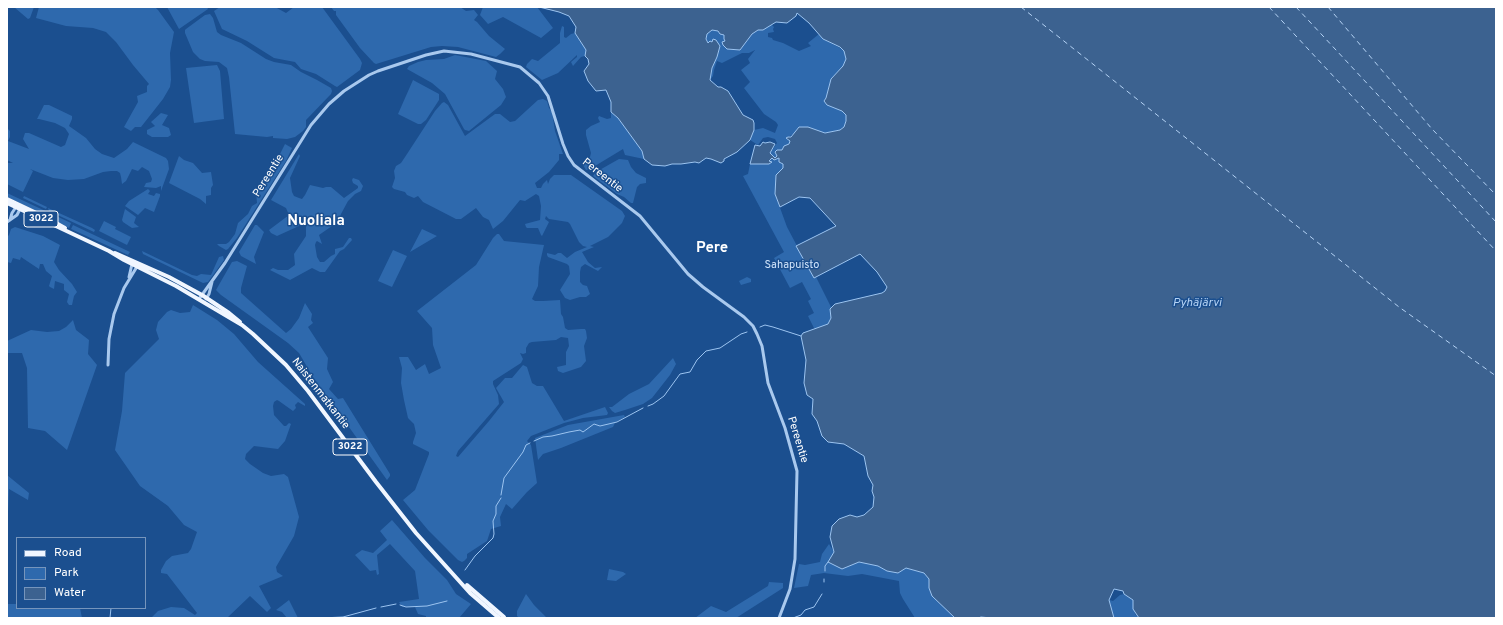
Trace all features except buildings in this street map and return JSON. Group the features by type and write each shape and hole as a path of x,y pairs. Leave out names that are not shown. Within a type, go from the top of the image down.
{"main road":[{"name":"Naistenmatkantie","path":"7,199 19,207"},
{"name":"Naistenmatkantie","path":"7,203 19,207 202,295 237,319 242,326"},
{"name":"Naistenmatkantie","path":"138,264 242,326 274,352 292,371 318,404 403,517 453,573 504,618"}],"street":[{"name":"Pereentie","path":"204,302 213,282 311,125 330,104 351,86 384,68 444,51 471,54 520,67 539,83 548,96 563,144 574,165 640,216 688,274 744,317 752,325 761,342 768,383 788,435 798,471 795,559 790,589 779,618"},
{"path":"9,221 12,213 19,207"},
{"path":"9,221 16,216 19,207"},
{"path":"108,365 109,339 114,314 129,277 133,262"},
{"path":"129,277 138,264"},
{"name":"Pereentie","path":"199,299 207,287 213,282"}],"green space":[{"path":"14,7 34,7 30,18 28,19"},
{"path":"39,7 155,7 158,10 174,32 170,53 170,87 163,99 141,127 135,127 131,131 124,127 138,102 137,96 147,92 147,86 149,84 116,42 106,32 93,28 66,26 36,18"},
{"path":"167,7 207,7 208,9 179,29"},
{"path":"220,7 275,7 286,13 294,7 322,7 360,59 362,63 360,70 337,87 316,74 301,69 295,62 274,58 247,41 222,29 214,11"},
{"path":"331,7 460,7 466,11 474,10 478,15 474,20 489,36 505,49 496,57 458,47 431,47 376,64 360,48 336,15 336,11 334,11"},
{"path":"483,7 537,7 553,28 541,38 503,17 488,24 480,15"},
{"path":"210,14 213,18 217,32 221,35 241,43 266,59 291,65 331,88 331,94 306,120 306,127 295,137 287,139 273,138 273,136 267,137 235,134 227,68 219,62 200,59 193,52 185,33 186,29 205,15"},
{"path":"771,24 774,27 774,32 768,33 768,37 772,38 773,40 799,51 811,46 808,43 819,34 823,39 844,51 846,59 843,66 831,79 826,98 837,109 847,115 844,127 840,130 825,133 808,127 786,138 790,141 789,144 782,150 777,150 775,152 777,156 775,158 770,153 777,143 775,139 768,137 763,138 758,145 750,140 754,130 763,128 775,133 778,125 764,114 744,88 750,82 741,70 750,63 748,59 755,50 749,53 742,53 722,63 717,61 713,76 710,80 718,49 713,42 708,43 706,39 707,34 712,30 718,31 724,35 725,41 723,42 728,49 740,50 752,34 758,29"},
{"path":"562,26 564,27 564,37 566,38 575,33 586,50 585,56 581,57 573,66 571,62 577,57 577,55 558,73 542,80 526,67 527,64 532,59 538,61 560,43"},
{"path":"455,55 486,61 497,71 495,79 503,89 506,97 501,105 469,131 464,129 445,94 432,83 407,69 409,66 418,62 444,59"},
{"path":"217,65 220,71 224,119 194,123 186,68"},
{"path":"413,80 439,94 439,100 426,120 421,124 398,114"},
{"path":"543,99 547,101 552,112 555,131 563,154 559,154 559,160 549,172 535,183 537,188 541,188 547,180 548,184 554,175 571,175 622,211 625,216 622,223 608,237 590,246 594,247 582,252 588,262 595,268 602,267 598,271 585,264 581,267 580,282 587,286 590,294 586,297 570,300 565,298 560,290 570,274 569,266 548,257 547,253 555,255 561,253 567,258 575,252 587,247 583,246 579,242 568,222 549,219 546,216 545,219 549,222 542,236 538,228 526,227 525,224 540,220 541,206 539,196 536,194 525,201 520,200 503,221 493,229 489,220 483,217 476,208 461,219 456,219 423,202 418,196 414,198 407,195 405,192 392,187 395,178 394,171 396,166 401,163 435,111 442,103 444,102 448,105 465,136 495,114 500,114 510,122 515,121 538,100"},
{"path":"44,105 49,105 72,116 69,126 86,138 95,149 102,154 114,158 127,149 133,142 166,158 169,169 161,191 161,186 156,188 144,187 146,183 151,182 152,179 149,171 142,167 138,171 132,169 126,181 122,184 120,173 117,171 103,172 84,179 68,180 53,178 30,169 33,171 23,192 7,184 7,163 13,163 7,160 7,128 10,131 8,141 29,149 23,139 25,133 29,133 61,147 65,145 69,134 65,128 55,123 37,119"},
{"path":"611,112 618,118 642,151 644,159 625,155 623,149 586,170 583,165 590,157 591,153 586,130 600,122 598,118 599,116 607,119 611,118"},
{"path":"161,113 168,115 162,125 169,128 171,135 168,137 152,137 147,134 147,130 155,126 151,122"},
{"path":"285,144 292,148 286,161 237,238 226,250 219,246 217,244 226,244 229,242 235,234 238,223 248,214 252,206 257,203 256,191 264,186"},
{"path":"299,154 300,156 290,178 294,196 302,199 310,185 323,188 331,187 344,198 358,188 358,186 353,183 353,178 359,180 363,186 361,191 355,194 348,201 341,214 338,224 329,220 323,221 332,226 319,235 322,244 317,241 316,242 317,257 320,262 324,262 335,254 335,249 343,247 349,238 352,240 344,249 340,251 325,272 320,272 312,268 290,280 270,270 273,268 278,270 288,270 295,265 294,254 306,236 306,226 303,224 277,236 271,233 269,230 289,215 286,208 271,200"},
{"path":"179,156 184,160 193,163 202,173 211,172 213,185 211,188 211,195 206,196 206,204 200,199 169,183"},
{"name":"Sahapuisto","path":"772,158 779,158 783,164 783,169 775,194 787,227 814,278 816,277 831,307 831,318 828,324 815,330 808,316 814,313 808,301 811,299 802,282 790,288 774,258 784,252 743,176 748,174 750,164 769,164 769,161"},
{"path":"619,159 628,160 636,173 646,178 646,183 640,184 637,187 633,203 617,194 593,176 596,172"},
{"path":"148,189 150,191 148,194 154,196 156,193 160,194 154,212 145,208 138,215 125,206 129,201"},
{"path":"7,193 71,223 69,228 7,197"},
{"path":"24,196 47,207 46,209 23,198"},
{"path":"48,208 95,230 94,232 49,211"},
{"path":"125,209 136,217 134,223 139,227 132,228 123,222 122,220"},
{"path":"104,221 116,227 115,229 131,237 127,245 99,231"},
{"path":"73,225 130,252 128,255 71,229"},
{"path":"255,225 257,225 264,232 254,257 256,264 241,256 239,252"},
{"path":"15,227 43,236 60,245 54,262 77,292 74,296 72,305 69,305 67,302 69,294 64,290 64,284 55,281 54,289 49,286 52,276 46,271 43,264 40,264 39,269 21,257 20,260 13,258 11,263 7,262 7,237 11,229"},
{"path":"422,229 437,236 410,252"},
{"path":"497,234 499,234 504,241 544,245 539,267 538,286 532,299 535,301 560,300 561,314 565,328 568,330 585,329 586,331 587,338 584,346 586,361 581,367 563,373 558,371 557,367 566,365 566,352 569,346 568,338 561,337 556,340 529,343 526,348 526,353 520,353 523,359 521,363 493,381 498,395 499,404 458,451 456,456 458,457 504,402 496,388 505,378 512,378 523,365 527,367 532,383 537,386 543,386 564,421 605,407 608,413 607,415 583,418 564,423 531,436 527,441 531,445 537,483 512,509 506,504 500,517 501,526 491,529 487,541 467,554 467,558 462,562 458,560 428,530 403,500 415,490 429,452 413,444 416,433 414,424 408,418 401,383 402,368 399,357 408,357 416,370 425,364 429,374 441,368 433,345 432,328 417,311 476,265"},
{"path":"393,250 407,256 392,287 378,281"},
{"path":"142,251 197,276 201,274 211,275 219,257 223,256 224,260 208,282 203,283 143,254"},
{"path":"237,261 247,266 241,293 286,333 299,318 305,303 312,314 311,320 313,323 308,327 328,358 327,369 333,382 329,389 338,399 343,398 390,474 387,480 313,377 299,353 288,343 216,290 232,262"},
{"path":"747,277 751,279 751,282 741,285 739,281"},
{"path":"193,305 217,320 234,334 258,362 305,404 305,406 298,402 293,411 277,400 274,402 274,415 284,426 289,423 291,424 285,441 278,449 254,446 246,454 245,459 263,473 271,476 284,474 288,477 299,517 294,536 276,567 277,572 283,576 259,586 271,608 267,612 250,596 227,618 151,618 158,611 171,607 184,608 195,615 197,613 167,574 161,573 161,570 166,561 172,556 188,553 197,532 184,525 168,506 140,486 115,450 122,411 125,373 159,339 156,330 158,322 167,312 171,310 180,313 190,312"},
{"path":"73,320 76,330 89,340 88,354 97,365 67,450 45,431 28,428 27,368 22,353 7,353 7,341 31,330 47,332 59,331"},
{"path":"673,358 676,364 670,375 652,398 643,404 625,410 615,413 612,411 609,407 612,407 629,394 649,384"},
{"path":"624,415 625,417 615,423 613,427 543,454 538,460 535,438 568,425"},
{"path":"7,475 29,493 28,500 9,489 7,536"},
{"path":"392,520 425,558 447,580 456,594 471,604 459,618 426,618 426,616 418,614 415,607 402,607 399,602 419,599 415,571 390,544 377,555 379,574 377,575 376,570 370,571 355,555 362,550 373,553 387,540 380,531"},
{"path":"829,544 834,552 833,564 842,568 859,562 878,566 887,571 898,573 906,568 924,573 929,579 929,588 955,618 915,618 900,593 899,581 862,574 848,576 824,573 811,575 808,586 794,588 799,564 805,565 820,562 822,554"},
{"path":"609,569 626,574 616,581 607,580"},
{"path":"769,582 783,583 783,588 736,618 695,618 711,606 726,612 768,586"},
{"path":"526,594 534,605 547,618 519,618 517,616 517,611"},
{"path":"1124,594 1133,600 1135,614 1139,618 1114,618 1109,600 1113,601 1120,595"},
{"path":"289,600 298,618 287,618 282,612 276,610"},
{"path":"7,604 16,604 16,609 80,609 82,618 7,618"}],"water":[{"name":"Pyhäjärvi","path":"539,7 1496,7 1496,618 1139,618 1133,609 1133,600 1124,594 1123,591 1114,589 1109,600 1114,618 955,618 932,596 929,588 929,579 924,573 906,568 898,573 887,571 878,566 859,562 842,569 828,562 834,552 830,537 832,526 839,519 850,515 857,517 864,515 873,507 873,485 868,476 864,456 844,444 828,442 822,436 817,421 812,414 813,399 807,395 804,383 806,360 801,336 803,333 828,324 831,318 830,309 835,304 882,293 887,287 877,272 860,254 814,278 796,246 836,226 810,198 799,197 780,207 775,194 776,175 783,168 783,164 779,162 779,158 774,160 772,158 769,161 772,162 769,164 750,164 755,145 760,146 763,142 775,144 770,153 775,158 777,156 775,152 777,150 782,150 784,146 789,144 790,141 786,138 791,137 799,127 808,127 825,133 840,130 844,127 846,115 842,111 827,105 824,101 831,79 843,66 846,59 844,51 840,47 823,39 809,23 797,13 796,16 787,23 776,22 763,30 758,30 752,34 740,50 727,49 722,42 725,41 724,35 720,34 718,31 712,30 707,34 706,39 708,43 710,41 712,42 713,39 716,40 720,46 712,68 710,80 718,87 728,91 743,115 753,120 754,130 750,140 737,152 724,159 721,163 706,158 699,163 672,164 665,166 652,165 644,159 642,151 618,118 611,112 611,102 606,90 596,91 588,81 584,71 589,64 588,59 585,56 586,50 575,33 576,27 569,16"}],"waterway":[{"path":"760,327 765,325 801,336"},
{"path":"648,406 664,396 680,374 690,372 697,360 706,351 720,348 741,334 747,332"},
{"path":"534,441 543,437 569,432 580,430 583,432 594,424 600,426 617,422 643,408"},
{"path":"501,495 504,478 523,452 526,445 530,443"},
{"path":"465,570 475,556 493,538 493,521 496,514 496,506 501,498"},
{"path":"825,571 825,566 828,562"},
{"path":"793,618 801,615 805,610 814,607 822,594"},
{"path":"400,605 406,607 427,606 447,601"},
{"path":"381,607 396,604"},
{"path":"321,618 343,617 376,608"},
{"path":"110,618 111,609"}],"ferry route":[{"path":"1021,7 1399,307 1496,376"},
{"path":"1269,7 1496,251"},
{"path":"1296,7 1496,222"},
{"path":"1328,7 1432,129 1496,195"}],"district":[{"name":"Nuoliala","path":"316,222"},
{"name":"Pere","path":"712,249"}]}
